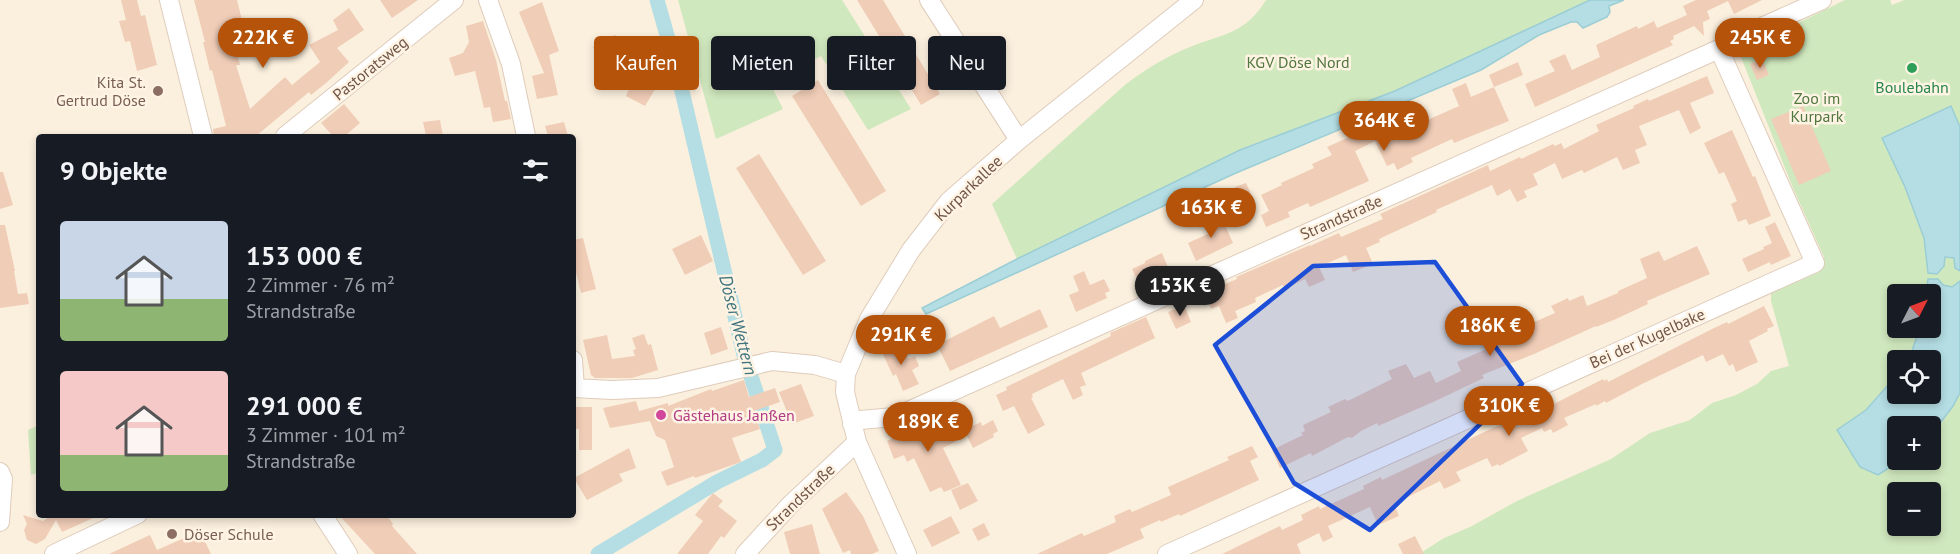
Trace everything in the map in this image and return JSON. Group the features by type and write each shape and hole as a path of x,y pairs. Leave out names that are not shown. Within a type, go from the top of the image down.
{"street":[{"path":"169,0 202,134"},
{"name":"Pastoratsweg","path":"287,134 454,0"},
{"path":"488,0 511,64 526,134"},
{"path":"929,0 1019,140"},
{"name":"Kurparkallee","path":"907,554 857,442 845,392 846,374 869,319 911,250 949,201 1019,140 1194,0"},
{"name":"Strandstraße","path":"852,424 860,420 895,417 1822,0"},
{"name":"Bei der Kugelbake","path":"1167,554 1815,263 1727,44"},
{"path":"576,388 658,388 772,361 815,365 846,374"},
{"name":"Strandstraße","path":"745,554 790,505 857,442"},
{"path":"0,472 3,479 0,522"},
{"path":"54,554 130,518"},
{"path":"325,518 348,554"}],"highlighted area":[{"path":"1435,262 1522,384 1370,530 1294,483 1215,345 1313,266"}],"green space":[{"path":"678,0 842,0 865,36 827,36 827,65 821,56 815,59 815,36 711,36 711,90 774,90 783,109 716,139 699,77 699,36 688,36"},
{"name":"KGV Döse Nord","path":"1266,0 1590,0 1395,91 1240,150 1017,259 992,204 1126,84 1173,54 1242,26 1250,20"},
{"name":"Zoo im Kurpark","path":"1845,0 1890,0 1892,5 1904,0 1960,0 1960,554 1419,554 1444,538 1470,527 1517,501 1611,459 1650,433 1690,420 1712,403 1736,395 1757,384 1771,371 1789,366 1771,301 1771,293 1819,272 1824,257 1793,188 1739,52"},
{"path":"843,90 899,90 911,109 868,130"},
{"path":"36,426 36,473 31,475 28,430"}],"water":[{"path":"1590,0 1624,0 1609,6 1610,12 1607,17 1583,28 1577,22 1571,22 1539,35 1481,70 1236,173 926,314 922,308 1240,150 1395,91"},
{"path":"1951,106 1960,127 1960,271 1955,268 1954,258 1945,257 1944,266 1937,274 1928,273 1924,238 1905,187 1882,138"},
{"path":"1928,279 1938,279 1943,285 1952,287 1960,281 1960,393 1941,422 1941,416 1887,416 1887,469 1878,475 1860,467 1837,430 1866,410 1887,386 1887,404 1941,404 1941,350 1912,350 1916,338 1941,338 1941,284 1927,284"}],"building":[{"path":"121,0 137,0 141,16 145,15 157,65 137,71 130,41 125,42 119,21 126,20"},
{"path":"194,0 237,0 242,20 229,23 240,65 236,65 250,109 285,77 292,85 320,62 309,45 338,30 333,20 349,8 364,30 337,48 349,62 311,95 309,92 258,134 214,134 213,129 226,126 212,70 210,71 203,42 205,42"},
{"path":"380,0 418,0 392,18"},
{"path":"857,0 883,0 905,36 879,36"},
{"path":"1696,0 1762,0 1734,14 1728,1 1707,11 1710,19 1703,22 1704,36 1694,26 1673,36 1674,39 1670,41 1673,45 1535,107 1525,84 1555,71 1549,61 1565,54 1572,70 1600,57 1596,45 1637,26 1638,29 1654,21 1657,28 1687,15 1683,6"},
{"path":"542,2 559,51 549,55 558,95 537,99 532,76 544,73 519,12"},
{"path":"483,21 511,119 493,122 490,107 484,108 475,71 455,76 449,58 463,53 469,42 466,26"},
{"path":"916,54 928,74 928,90 938,90 940,94 921,105 912,90 916,90"},
{"path":"1762,58 1769,75 1757,80 1750,64"},
{"path":"1518,62 1523,75 1494,87 1489,75"},
{"path":"1707,76 1714,93 1690,103 1701,128 1690,134 1679,110 1639,126 1647,145 1635,150 1640,163 1623,170 1617,157 1584,173 1582,170 1562,179 1555,163 1533,174 1538,185 1524,191 1527,197 1517,202 1510,189 1497,196 1492,185 1379,239 1380,242 1366,248 1373,264 1353,272 1346,255 1319,267 1325,280 1309,287 1305,279 1285,289 1283,285 1255,298 1256,302 1235,311 1238,318 1226,323 1219,306 1211,309 1204,293 1237,279 1236,277 1339,233 1341,237 1383,219 1380,214 1488,165 1490,171 1553,144 1555,146 1561,143 1564,149 1599,131 1596,125 1634,108 1633,106"},
{"path":"818,80 886,191 861,206 792,96 802,90 815,90 815,82"},
{"path":"1466,83 1471,97 1494,87 1509,121 1454,143 1452,139 1411,158 1413,162 1397,170 1394,163 1387,166 1375,141 1355,151 1369,181 1310,207 1308,203 1288,212 1290,217 1266,227 1261,215 1269,211 1261,195 1314,168 1312,164 1332,155 1327,147 1389,119 1396,134 1459,106 1452,89"},
{"path":"628,90 655,90 645,106 626,96"},
{"path":"344,104 360,123 347,134 331,134 321,123"},
{"path":"1803,106 1831,171 1799,185 1771,119"},
{"path":"440,120 443,134 426,134 423,122"},
{"path":"564,122 567,134 547,134 545,126"},
{"path":"1732,130 1753,177 1755,176 1771,216 1749,225 1746,219 1738,222 1731,204 1737,201 1724,172 1719,174 1704,143"},
{"path":"759,154 826,261 803,275 736,168"},
{"path":"0,172 3,172 13,205 0,209"},
{"path":"1246,183 1251,194 1240,199 1235,187"},
{"path":"1220,214 1233,243 1196,261 1188,243 1212,232 1206,221"},
{"path":"1775,222 1791,256 1748,272 1742,259 1772,243 1765,227"},
{"path":"0,225 5,225 18,294 27,293 29,304 0,308"},
{"path":"701,235 713,261 685,275 672,249"},
{"path":"583,238 596,289 581,293 576,272 576,239"},
{"path":"1697,246 1710,274 1647,301 1648,304 1616,319 1482,375 1484,378 1431,403 1378,426 1377,423 1352,438 1348,437 1312,456 1311,453 1280,468 1272,450 1303,435 1301,433 1305,431 1303,425 1331,412 1328,407 1345,399 1347,401 1352,399 1392,379 1388,371 1406,364 1414,378 1430,371 1436,383 1461,371 1457,362 1516,336 1514,331 1555,313 1551,306 1568,298 1569,301 1583,295 1587,306 1647,278 1640,259 1659,251 1664,261"},
{"path":"1162,253 1170,272 1140,286 1132,269"},
{"path":"1084,271 1090,285 1104,279 1110,291 1105,293 1107,298 1076,312 1069,295 1079,291 1073,276"},
{"path":"1184,305 1191,322 1176,329 1168,312"},
{"path":"1764,306 1774,326 1749,341 1758,362 1736,372 1733,364 1729,366 1723,354 1706,362 1703,355 1606,403 1605,401 1596,406 1596,404 1564,418 1568,425 1553,433 1551,429 1544,432 1542,428 1521,438 1528,451 1499,466 1498,464 1492,467 1487,458 1456,472 1461,481 1444,489 1440,481 1394,504 1399,516 1378,525 1370,507 1328,526 1333,537 1323,542 1319,533 1297,544 1301,554 1222,554 1280,526 1282,530 1303,520 1301,515 1319,506 1320,509 1364,489 1363,486 1381,477 1382,480 1542,405 1544,409 1603,379 1604,381 1607,379 1608,382 1712,329 1727,322 1728,324"},
{"path":"1040,309 1048,327 950,371 937,345 994,316 1000,328"},
{"path":"1146,317 1155,338 1081,373 1086,385 1080,387 1083,395 1073,400 1063,379 1032,394 1031,398 1045,425 1028,434 1014,406 1003,411 996,395 1007,390 1006,387"},
{"path":"721,327 728,349 711,355 704,333"},
{"path":"644,334 648,345 651,344 658,370 632,378 595,378 591,375 583,340 607,335 612,359 635,356 633,350 636,349 632,338"},
{"path":"901,344 908,359 915,356 919,366 912,370 919,384 903,391 896,374 893,376 881,350"},
{"path":"744,380 749,397 775,388 780,402 754,411 760,429 732,438 741,462 667,486 661,472 674,467 665,440 656,436 650,421 610,428 603,408 636,401 639,411 668,403 668,406 711,389 712,391"},
{"path":"801,384 814,416 792,424 779,392"},
{"path":"576,407 592,407 592,450 579,450 579,429 576,429"},
{"path":"939,415 942,421 945,419 955,442 943,448 961,485 944,492 941,487 930,492 914,458 907,462 904,455 894,459 887,441"},
{"path":"993,420 998,431 993,434 994,437 973,448 964,430 981,422 982,426"},
{"path":"1252,446 1258,457 1250,461 1259,480 1180,516 1179,514 1161,522 1160,520 1140,529 1144,538 1107,554 1037,554 1082,533 1084,536 1116,522 1114,516 1130,509 1132,512 1171,495 1168,487 1229,460 1227,457"},
{"path":"629,448 636,468 619,474 623,481 587,500 576,481 576,477"},
{"path":"968,483 978,501 960,510 951,490"},
{"path":"846,492 863,516 879,551 872,554 851,554 850,550 843,553 822,509"},
{"path":"713,493 723,501 718,506 737,521 724,538 721,536 708,554 677,554 703,521 695,515"},
{"path":"23,515 43,521 48,518 93,518 62,532 56,520 45,539 36,544 27,540 24,530 27,524"},
{"path":"951,516 960,533 932,547 923,530"},
{"path":"342,518 389,518 392,526 417,554 375,554"},
{"path":"984,523 990,535 978,541 972,529"},
{"path":"812,524 820,554 790,554 784,532"},
{"name":"Döser Schule","path":"200,531 211,554 109,554 150,535 157,550"},
{"path":"1415,536 1424,554 1403,554 1398,544"}],"waterway":[{"name":"Döser Wettern","path":"598,554 717,482 762,460 775,450 744,355 678,74 657,0"}],"place":[{"name":"Boulebahn","path":"1912,68"},
{"name":"Kita St. Gertrud Döse","path":"158,91"},
{"name":"Gästehaus Janßen","path":"661,415"},
{"name":"Döser Schule","path":"172,534"}]}
